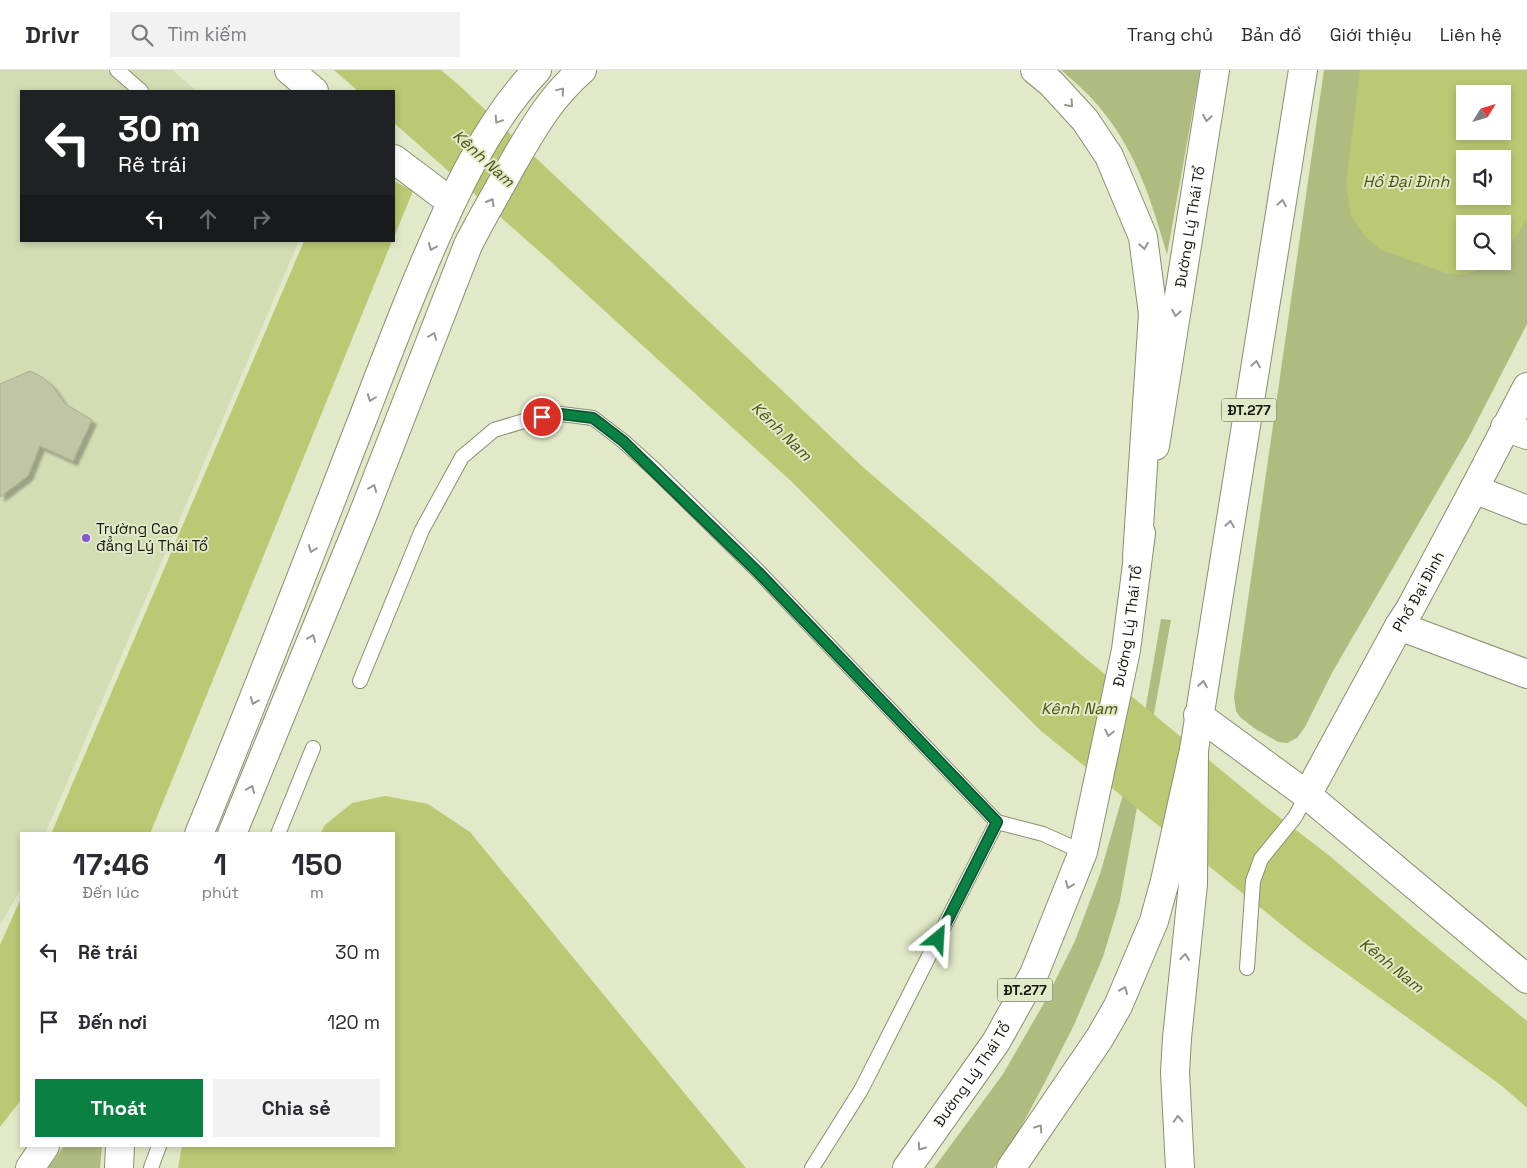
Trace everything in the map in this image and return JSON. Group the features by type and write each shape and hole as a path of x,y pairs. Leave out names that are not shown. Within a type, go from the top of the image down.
{"main road":[{"path":"289,70 313,90"},
{"path":"233,832 362,517 468,245 542,113 569,81 582,70"},
{"path":"1035,70 1052,83 1085,120 1109,156 1143,237 1153,314 1137,556"},
{"name":"Đường Lý Thái Tổ","path":"906,1168 996,1042 1011,1016 1034,974 1083,852 1126,650 1137,556 1215,70"},
{"name":"ĐT.277","path":"1011,1168 1099,1039 1118,1006 1154,921 1169,865 1194,750 1198,715 1303,70"},
{"path":"200,832 246,721 401,319 450,202 526,74"},
{"path":"395,160 450,202"},
{"name":"Phố Đại Đình","path":"1307,795 1474,489 1516,431 1527,387"},
{"path":"1474,489 1527,510"},
{"path":"1399,626 1527,674"},
{"path":"1198,715 1307,795 1527,979"},
{"path":"1180,1168 1175,1072 1193,884 1194,750"},
{"path":"30,1168 45,1147"},
{"path":"119,1168 120,1147"}],"lane":[{"path":"117,70 140,90"},
{"path":"360,681 422,530 462,457 494,430 524,421 561,414 593,418 623,441 745,558 997,822 1043,834 1083,852"},
{"path":"279,832 313,748"},
{"path":"1247,968 1253,881 1260,859 1295,817 1307,795"},
{"path":"812,1168 861,1090 997,822"},
{"path":"151,1168 158,1147"}],"shaded area":[{"name":"Trường Cao đẳng Lý Thái Tổ","path":"0,70 172,70 196,90 20,90 20,242 299,242 46,832 20,832 20,891 0,925"},
{"path":"1061,70 1200,70 1167,255 1150,199 1126,145 1099,107 1084,90"},
{"path":"1324,70 1527,70 1527,324 1469,437 1333,671 1305,727 1297,738 1287,743 1278,742 1254,728 1240,717 1236,711 1234,697"},
{"path":"1161,619 1171,620 1120,901 1103,957 1074,1025 1044,1084 1012,1144 994,1168 934,1168 1003,1074 1043,1005 1075,941 1100,874 1142,729"},
{"path":"63,1147 102,1147 100,1168 48,1168"}],"water":[{"name":"Kênh Nam","path":"334,70 441,70 461,87 864,468 1078,652 1261,803 1331,857 1527,1021 1527,1108 1502,1086 1303,942 1041,731 792,482 549,260 395,124 395,90 357,90"},
{"name":"Hồ Đại Đình","path":"1360,70 1527,70 1527,219 1511,244 1511,215 1456,215 1456,270 1477,270 1464,275 1446,273 1381,250 1365,236 1351,216 1346,184"},
{"path":"395,182 413,191 395,235"},
{"path":"304,242 392,242 151,832 52,832"},
{"path":"385,796 428,804 470,832 746,1168 178,1168 182,1147 395,1147 395,832 321,832 325,825 352,803"},
{"path":"20,900 20,1101 0,1127 0,945"}],"building":[{"path":"30,371 52,385 64,403 92,420 73,461 40,446 28,476 0,497 0,384"}],"place":[{"name":"Trường Cao đẳng Lý Thái Tổ","path":"86,538"}],"route":[{"path":"542,417 561,414 593,418 623,441 758,572 997,822 938,939"}]}
